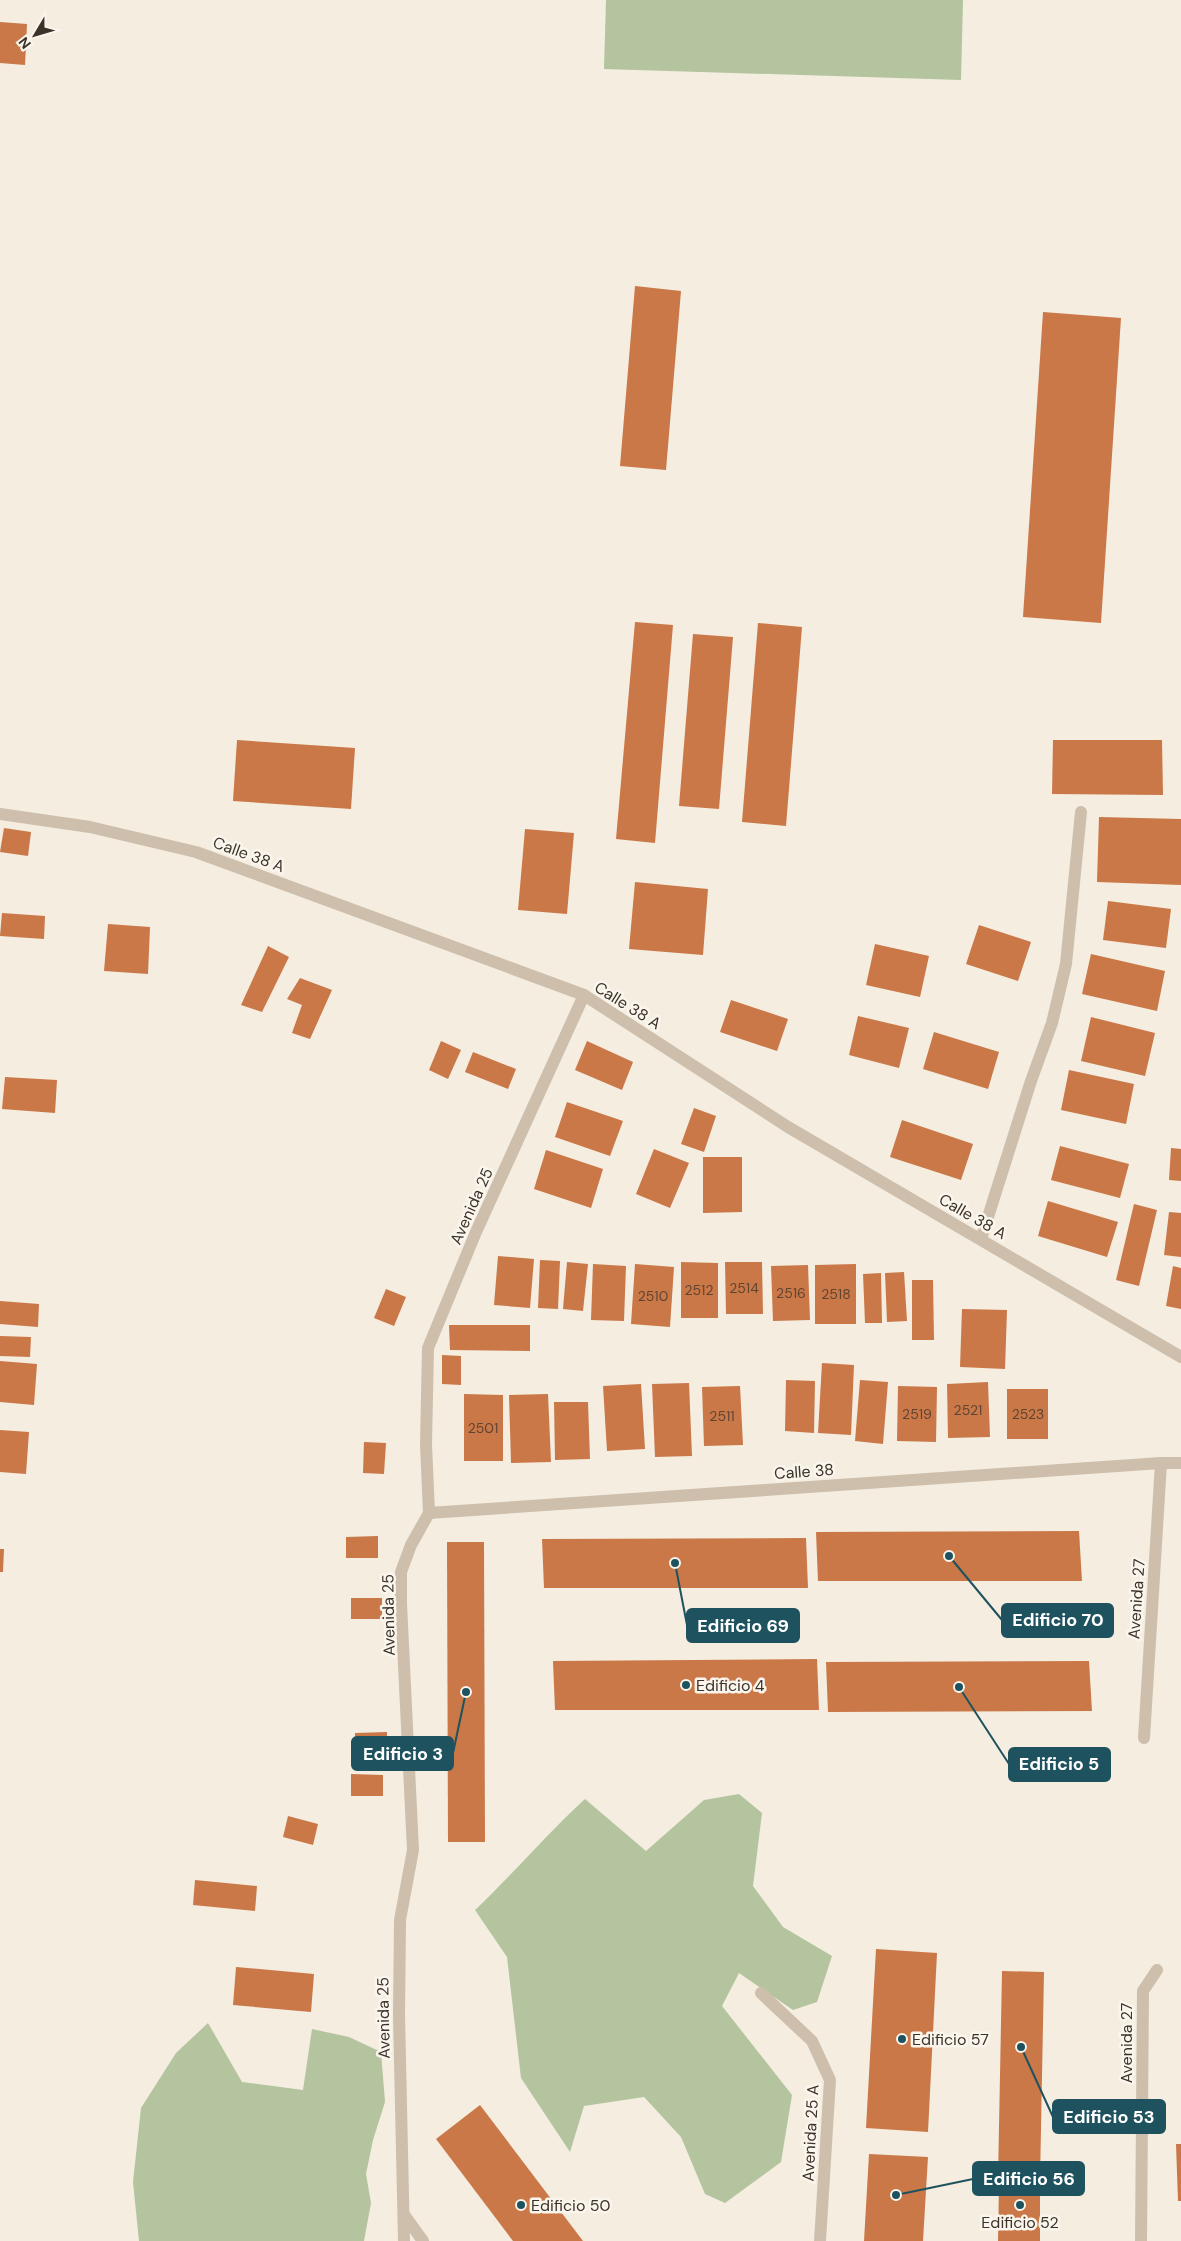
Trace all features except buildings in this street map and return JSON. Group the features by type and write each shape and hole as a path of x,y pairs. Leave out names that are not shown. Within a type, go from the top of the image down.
{"street":[{"path":"981,1239 1030,1080 1052,1023 1066,964 1081,812"},
{"name":"Calle 38 A","path":"0,814 90,827 196,852 584,995 788,1127 1181,1357"},
{"name":"Avenida 25","path":"404,2241 405,2216 399,2015 400,1920 413,1850 401,1604 402,1572 410,1544 429,1513 426,1444 428,1348 476,1232 584,995"},
{"name":"Avenida 27","path":"1144,1738 1161,1463"},
{"name":"Calle 38","path":"429,1513 1181,1463"},
{"name":"Avenida 27","path":"1141,2241 1143,1991 1157,1970"},
{"name":"Avenida 25 A","path":"761,1993 812,2041 830,2080 820,2241"},
{"path":"405,2216 423,2241"}],"green space":[{"path":"606,0 963,0 961,80 604,69"},
{"path":"739,1794 762,1813 753,1886 783,1927 832,1956 817,2002 793,2010 739,1973 722,2006 792,2095 781,2162 725,2203 705,2194 681,2137 644,2097 584,2106 570,2152 521,2078 507,1957 475,1910 585,1799 646,1851 704,1800"},
{"path":"208,2023 242,2082 303,2090 312,2029 349,2037 381,2052 385,2102 373,2140 366,2174 371,2203 364,2241 139,2241 133,2182 141,2108 176,2053"}],"place":[{"name":"Edificio 70","path":"949,1556"},
{"name":"Edificio 69","path":"675,1563"},
{"name":"Edificio 4","path":"686,1685"},
{"name":"Edificio 5","path":"959,1687"},
{"name":"Edificio 3","path":"466,1692"},
{"name":"Edificio 57","path":"902,2039"},
{"name":"Edificio 53","path":"1021,2047"},
{"name":"Edificio 56","path":"896,2195"},
{"name":"Edificio 50","path":"521,2205"},
{"name":"Edificio 52","path":"1020,2205"}]}
